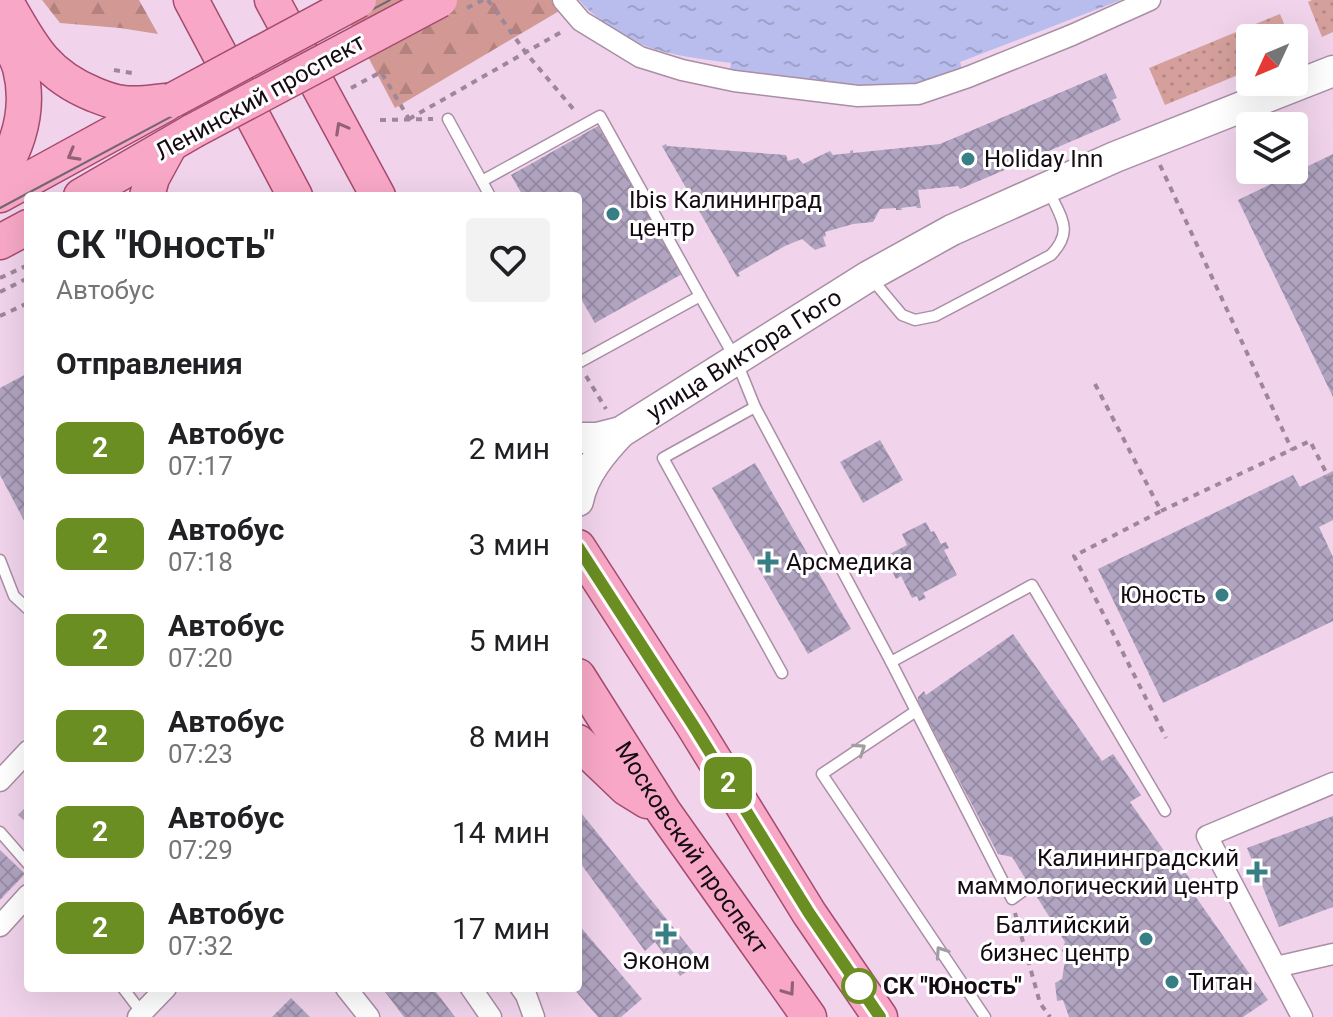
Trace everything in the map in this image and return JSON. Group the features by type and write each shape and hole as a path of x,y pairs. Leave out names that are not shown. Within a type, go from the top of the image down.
{"main road":[{"path":"5,0 38,56 60,77 80,89 121,103 173,100"},
{"path":"191,0 293,192"},
{"path":"272,0 376,192"},
{"name":"Ленинский проспект","path":"0,195 359,0"},
{"name":"Ленинский проспект","path":"88,192 440,0"},
{"path":"0,28 20,66 25,106 20,134 0,175"},
{"path":"148,192 152,178 182,138"},
{"path":"582,553 809,913 880,1017"},
{"name":"Московский проспект","path":"582,682 664,812 809,1017"},
{"path":"582,746 626,788 664,812"}],"street":[{"path":"563,0 581,21 640,57 734,81 858,96 918,94 1072,35 1150,0"},
{"name":"улица Виктора Гюго","path":"582,491 589,473 621,432 869,276 952,230 1115,157 1333,71"},
{"name":"улица Виктора Гюго","path":"582,438 621,432"},
{"path":"0,781 24,755"},
{"path":"1302,1017 1207,836 1333,783"},
{"path":"0,926 24,899"},
{"path":"1276,967 1333,954"},
{"path":"140,1015 162,992"},
{"path":"349,992 369,1017"},
{"path":"474,992 491,1017"},
{"path":"523,992 534,1017"}],"lane":[{"path":"482,181 600,116 736,360 755,407 891,662 1012,899 1031,885"},
{"path":"448,119 488,192"},
{"name":"улица Виктора Гюго","path":"869,276 902,315 915,320 935,316 1051,255 1062,243 1065,229 1047,188"},
{"path":"582,361 700,296"},
{"path":"755,407 663,458 782,673"},
{"path":"0,560 14,596 24,605"},
{"path":"891,662 1032,585 1165,811"},
{"path":"916,711 822,774 985,1017"},
{"path":"0,832 24,859"},
{"path":"126,992 140,1015"}],"path":[{"path":"488,0 526,53 585,123"},
{"path":"409,119 581,21"},
{"path":"345,91 381,72 409,119"},
{"path":"380,120 448,119"},
{"path":"1150,144 1292,450"},
{"path":"0,278 24,267"},
{"path":"0,292 24,280"},
{"path":"0,316 24,305"},
{"path":"582,369 621,432"},
{"path":"1095,384 1161,511"},
{"path":"1166,738 1074,556 1310,441 1333,486"},
{"path":"1012,899 1040,1003 1050,1017"}],"shaded area":[{"path":"1333,0 1333,32 1322,37 1308,2"},
{"path":"1280,14 1284,24 1256,24"},
{"path":"1236,32 1236,76 1165,105 1149,68"}],"green space":[{"path":"42,0 139,0 158,34 60,23"},
{"path":"338,0 559,0 566,7 395,108"}],"water":[{"path":"579,0 1121,0 960,62 962,69 912,84 852,86 730,70 731,63 657,50 620,33"}],"building":[{"path":"1106,73 1117,98 1112,100 1121,120 960,189 958,186 918,190 921,208 880,209 873,222 825,232 826,246 815,250 802,239 738,273 740,276 737,277 662,146 786,155 788,161 798,158 803,164 830,151 833,155 853,150 853,153 940,144"},
{"name":"Ibis Калининград центр","path":"598,126 682,274 595,323 582,301 582,192 521,192 511,175"},
{"path":"1333,154 1333,397 1238,200 1271,184 1308,184 1308,166"},
{"path":"24,375 24,520 0,475 0,388"},
{"path":"880,440 903,480 863,503 840,462"},
{"path":"755,463 851,629 808,654 712,488"},
{"name":"Юность","path":"1333,471 1333,520 1319,527 1333,557 1333,621 1163,703 1098,569 1293,475 1300,487"},
{"path":"926,522 941,544 946,542 949,548 944,550 957,575 923,593 926,598 919,601 917,596 912,598 901,576 896,579 893,573 898,570 890,554 907,545 902,534"},
{"path":"1013,634 1102,761 1113,754 1141,795 1130,802 1181,875 1185,872 1198,890 1193,893 1268,1000 1243,1017 1069,1017 1063,1000 1057,1001 1055,983 1062,979 1065,942 1012,857 998,854 918,702 924,691 926,695"},
{"path":"582,814 701,962 680,976 655,942 645,951 582,865"},
{"path":"1333,816 1333,907 1279,927 1247,848"},
{"path":"0,850 24,875 0,900"},
{"path":"582,929 642,999 621,1017 598,1017 576,992 582,992"},
{"path":"385,992 436,992 455,1017 404,1017"},
{"path":"291,998 310,1017 272,1017"}],"tram line":[{"path":"30,192 390,0"},
{"path":"0,208 24,195"}],"bus line":[{"name":"2","path":"582,553 809,913 880,1017"}],"place":[{"name":"Holiday Inn","path":"968,159"},
{"name":"Ibis Калининград центр","path":"613,214"},
{"name":"Арсмедика","path":"768,562"},
{"name":"Юность","path":"1222,595"},
{"name":"Калининградский маммологический центр","path":"1257,872"},
{"name":"Эконом","path":"666,934"},
{"name":"Балтийский бизнес центр","path":"1146,939"},
{"name":"Титан","path":"1172,982"},
{"name":"СК \"Юность\"","path":"859,986"}]}
